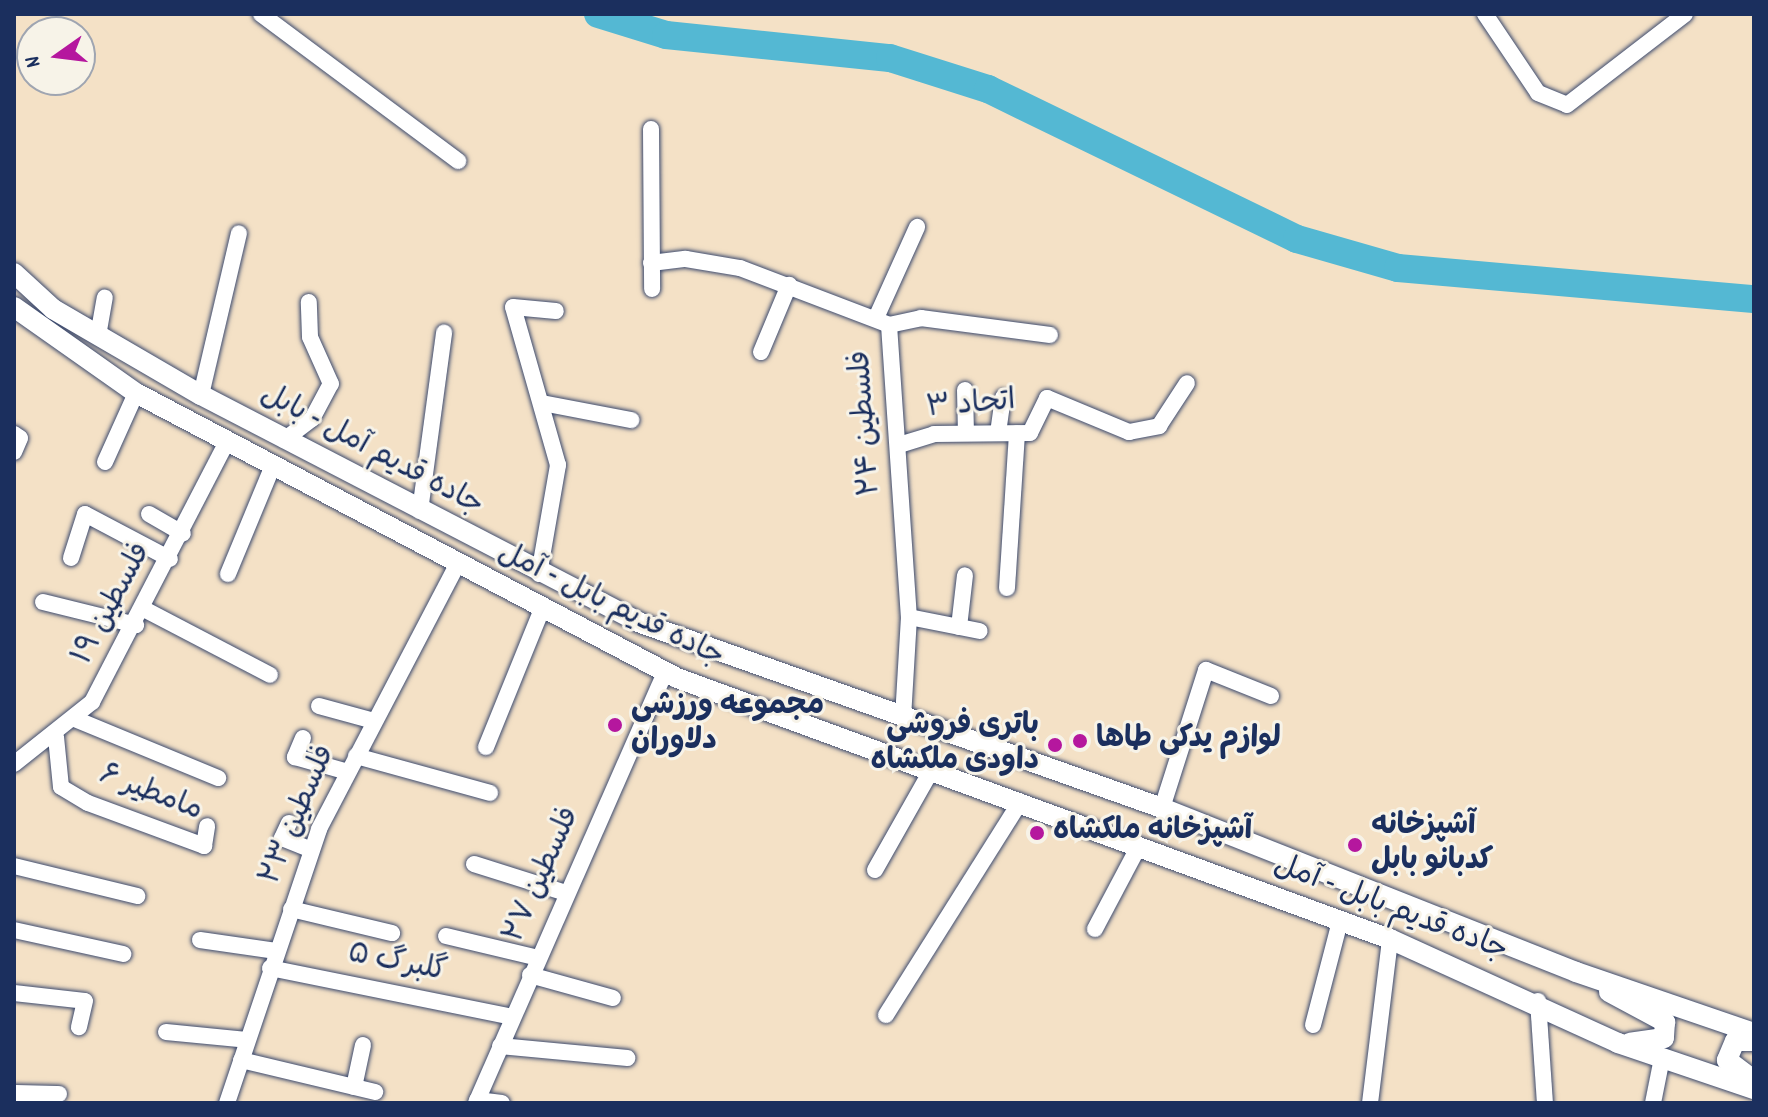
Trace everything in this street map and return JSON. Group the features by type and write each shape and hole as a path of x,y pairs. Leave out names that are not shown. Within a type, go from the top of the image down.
{"main road":[{"name":"جاده قدیم آمل - بابل","path":"14,273 98,336 201,395 539,574 638,622 1162,808 1576,972 1754,1033"},
{"name":"جاده قدیم بابل - آمل","path":"14,307 136,393 272,468 665,672 1390,939 1538,1001 1618,1043 1754,1089"},
{"path":"1576,972 1665,1022 1664,1038 1652,1043 1618,1043"},
{"path":"1754,1041 1735,1041 1727,1060 1754,1080"}],"street":[{"path":"261,14 458,161"},
{"path":"1485,14 1538,93 1567,105 1685,14"},
{"path":"651,129 652,289"},
{"path":"917,227 882,321 921,318 1050,335"},
{"path":"201,395 239,233"},
{"name":"فلسطین ۲۴","path":"651,263 686,259 789,285 882,321 899,445 909,617 903,717"},
{"path":"761,352 789,285"},
{"path":"98,336 105,298"},
{"path":"284,440 312,419 331,384 310,337 309,302"},
{"path":"539,574 558,465 513,307 556,311"},
{"path":"420,511 444,333"},
{"name":"اتحاد ۳","path":"899,445 966,433 1030,433 1047,398 1129,432 1159,426 1187,383"},
{"path":"965,390 966,433"},
{"path":"105,462 136,393"},
{"path":"998,433 1003,397"},
{"path":"542,403 631,420"},
{"path":"1007,588 1017,433"},
{"path":"14,434 20,438 14,452"},
{"name":"فلسطین ۱۹","path":"14,764 56,737 75,719 140,617 226,443"},
{"path":"228,574 272,468"},
{"path":"71,558 85,514 170,559"},
{"path":"149,514 183,534"},
{"name":"فلسطین ۲۳","path":"227,1103 311,850 356,756 457,565"},
{"path":"959,627 965,575"},
{"path":"43,602 140,617 270,675"},
{"path":"486,747 542,609"},
{"path":"909,617 980,631"},
{"path":"1162,808 1206,670 1271,696"},
{"name":"فلسطین ۲۷","path":"476,1101 665,672"},
{"path":"319,706 374,721"},
{"path":"75,719 218,778"},
{"name":"مامطیر ۶","path":"56,737 61,787 88,803 204,846 207,826"},
{"path":"303,738 295,757 348,772"},
{"path":"356,756 490,793"},
{"path":"875,870 931,771"},
{"path":"886,1015 1020,802"},
{"path":"289,823 282,838 311,850"},
{"path":"1095,929 1139,846"},
{"path":"474,864 566,893"},
{"path":"14,866 137,896"},
{"path":"291,909 392,933"},
{"path":"1313,1025 1340,921"},
{"path":"14,930 123,954"},
{"path":"446,936 538,958"},
{"path":"1372,1095 1390,939"},
{"path":"200,940 276,951"},
{"name":"گلبرگ ۵","path":"270,968 512,1017"},
{"path":"530,975 613,998"},
{"path":"14,993 85,1001 79,1027"},
{"path":"1538,1001 1545,1103"},
{"path":"166,1032 247,1040"},
{"path":"354,1087 363,1045"},
{"path":"500,1046 627,1058"},
{"path":"1653,1103 1662,1058"},
{"path":"241,1060 375,1092"},
{"path":"14,1093 59,1094"},
{"path":"476,1101 502,1103"}],"waterway":[{"path":"598,14 666,35 890,58 988,89 1297,239 1398,268 1754,299"}],"place":[{"name":"مجموعه ورزشی دلاوران","path":"615,725"},
{"name":"لوازم یدکی طاها","path":"1080,741"},
{"name":"باتری فروشی داودی ملکشاه","path":"1055,745"},
{"name":"آشپزخانه ملکشاه","path":"1037,833"},
{"name":"آشپزخانه کدبانو بابل","path":"1355,845"}]}
